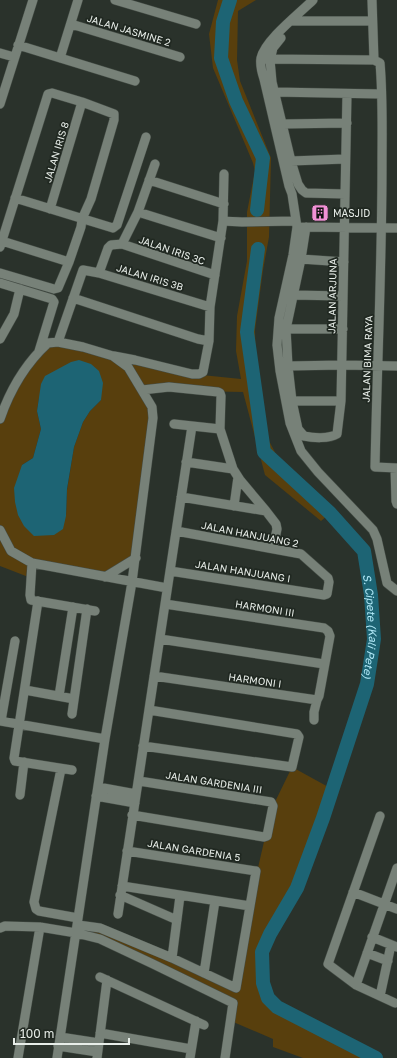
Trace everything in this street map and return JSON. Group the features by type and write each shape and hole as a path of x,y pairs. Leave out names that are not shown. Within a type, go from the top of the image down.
{"street":[{"path":"0,104 33,0"},
{"path":"60,58 78,0"},
{"path":"115,0 196,24"},
{"path":"295,21 313,0"},
{"path":"318,0 295,21 278,33 268,45 262,72 300,225 301,259 286,329 292,401 341,401"},
{"path":"266,59 374,60 372,0"},
{"path":"295,21 372,21"},
{"name":"JALAN JASMINE 2","path":"71,24 180,57"},
{"path":"18,45 135,80"},
{"path":"0,53 14,57"},
{"path":"266,59 298,184 306,193 345,194"},
{"name":"JALAN BIMA RAYA","path":"374,60 380,63 382,228 375,468 396,468"},
{"path":"274,92 381,94"},
{"path":"0,273 54,290 58,288 69,262 82,220 91,199 115,115 82,102 52,93 48,94 1,244 69,262"},
{"name":"JALAN ARJUNA","path":"292,401 300,432 306,436 323,437 338,434 341,401 343,330 347,94"},
{"name":"JALAN IRIS 8","path":"50,209 82,102"},
{"path":"282,124 347,123"},
{"path":"15,198 82,220 113,228 117,225 146,137"},
{"path":"291,160 345,159"},
{"path":"99,273 108,248 111,245 122,244 138,212 155,164"},
{"path":"0,419 10,394 20,376 26,367 48,343 58,342 83,347 113,356 192,374 200,374 202,372 209,341 210,307 223,221 224,174"},
{"path":"149,180 224,204"},
{"path":"138,212 221,238"},
{"path":"223,221 274,222 344,228 397,228"},
{"path":"300,225 280,318 277,345 280,371 290,423 301,451 318,472 373,530 377,539 387,583 397,591"},
{"name":"JALAN IRIS 3C","path":"122,244 215,276"},
{"path":"301,259 344,262"},
{"name":"JALAN IRIS 3B","path":"73,298 83,270 99,273 210,307"},
{"path":"0,284 52,299 54,302 39,352"},
{"path":"0,339 14,314 20,289"},
{"path":"293,295 343,296"},
{"path":"58,342 73,298 198,339 209,341"},
{"path":"286,329 343,330"},
{"path":"57,1058 105,739 136,558 153,418 152,407 128,367 113,356"},
{"path":"288,366 397,366"},
{"path":"142,390 169,386 220,393 220,429 238,477 266,510 277,526 273,548"},
{"path":"174,424 220,429"},
{"path":"118,914 192,426"},
{"path":"186,462 234,469"},
{"path":"396,468 397,504"},
{"path":"234,506 238,477"},
{"path":"181,497 266,510"},
{"path":"0,530 11,551 32,563 105,577 168,586"},
{"name":"JALAN HANJUANG 2","path":"176,531 301,554 328,578 329,588 327,594 312,594"},
{"path":"105,577 136,558"},
{"path":"32,563 31,600 91,610 72,714"},
{"name":"JALAN HANJUANG I","path":"170,571 312,594"},
{"path":"38,601 14,758 15,761 72,770"},
{"name":"HARMONI III","path":"165,604 324,628 328,631 330,636 324,664"},
{"path":"58,696 73,607"},
{"path":"160,639 324,664 319,696 314,712 314,720"},
{"path":"15,641 4,686 1,721 105,739"},
{"name":"HARMONI I","path":"154,676 317,700"},
{"path":"25,690 74,699"},
{"path":"143,746 292,767 299,737 297,734 149,710"},
{"path":"20,795 24,762"},
{"path":"61,769 34,902 36,909 77,925 100,940 154,964 234,1003 225,1058"},
{"name":"JALAN GARDENIA III","path":"132,815 264,837 267,836 273,806 271,802 139,781"},
{"path":"98,787 136,794"},
{"path":"96,796 135,803"},
{"path":"380,816 328,964 356,985 395,1003"},
{"name":"JALAN GARDENIA 5","path":"128,851 254,870 256,872 250,906"},
{"path":"356,985 397,870"},
{"path":"0,928 5,926 40,927 77,925 100,928 172,958 236,988 250,906 122,886"},
{"path":"353,892 397,909"},
{"path":"120,895 177,920"},
{"path":"172,958 180,896"},
{"path":"204,973 215,901"},
{"path":"18,1058 40,927"},
{"path":"372,937 394,946 388,961 380,996"},
{"path":"367,953 388,961"},
{"path":"59,1042 97,1055 104,978 200,1023 190,1054 100,1033"},
{"path":"59,1042 99,1043"}],"shaded area":[{"path":"218,0 256,0 238,11 237,60 240,81 271,158 269,237 255,330 256,369 262,411 268,439 278,458 335,509 321,521 265,475 243,392 143,390 152,407 136,558 105,577 32,563 31,578 0,566 0,419 4,408 48,343 192,374 241,379 236,351 237,316 247,261 247,212 255,171 213,68 209,34","holes":["39,398 101,400 90,411 83,422 74,447 67,490 66,516 22,465 33,458 41,429 37,411"]},
{"path":"292,767 332,789 297,888 273,928 262,952 263,983 268,998 277,1007 377,1058 303,1058 273,1047 273,1039 231,1021 233,1003 76,933 78,925 100,928 236,987 257,872 266,833 274,804"}],"water":[{"path":"79,360 91,364 99,371 103,383 101,400 90,411 83,422 74,447 67,489 66,516 63,529 54,535 34,536 24,526 18,515 14,488 22,465 33,458 41,429 37,411 41,384 45,376 71,362"}],"waterway":[{"name":"S. Cipete (Kali Pete)","path":"230,0 223,22 221,58 236,101 263,158 257,210"},
{"name":"S. Cipete (Kali Pete)","path":"258,249 247,332 264,452 330,513 364,551 371,595 374,639 367,684 323,818 297,888 270,934 262,952 263,983 268,998 277,1007 376,1058"}],"place":[{"name":"MASJID","path":"320,213"}]}
